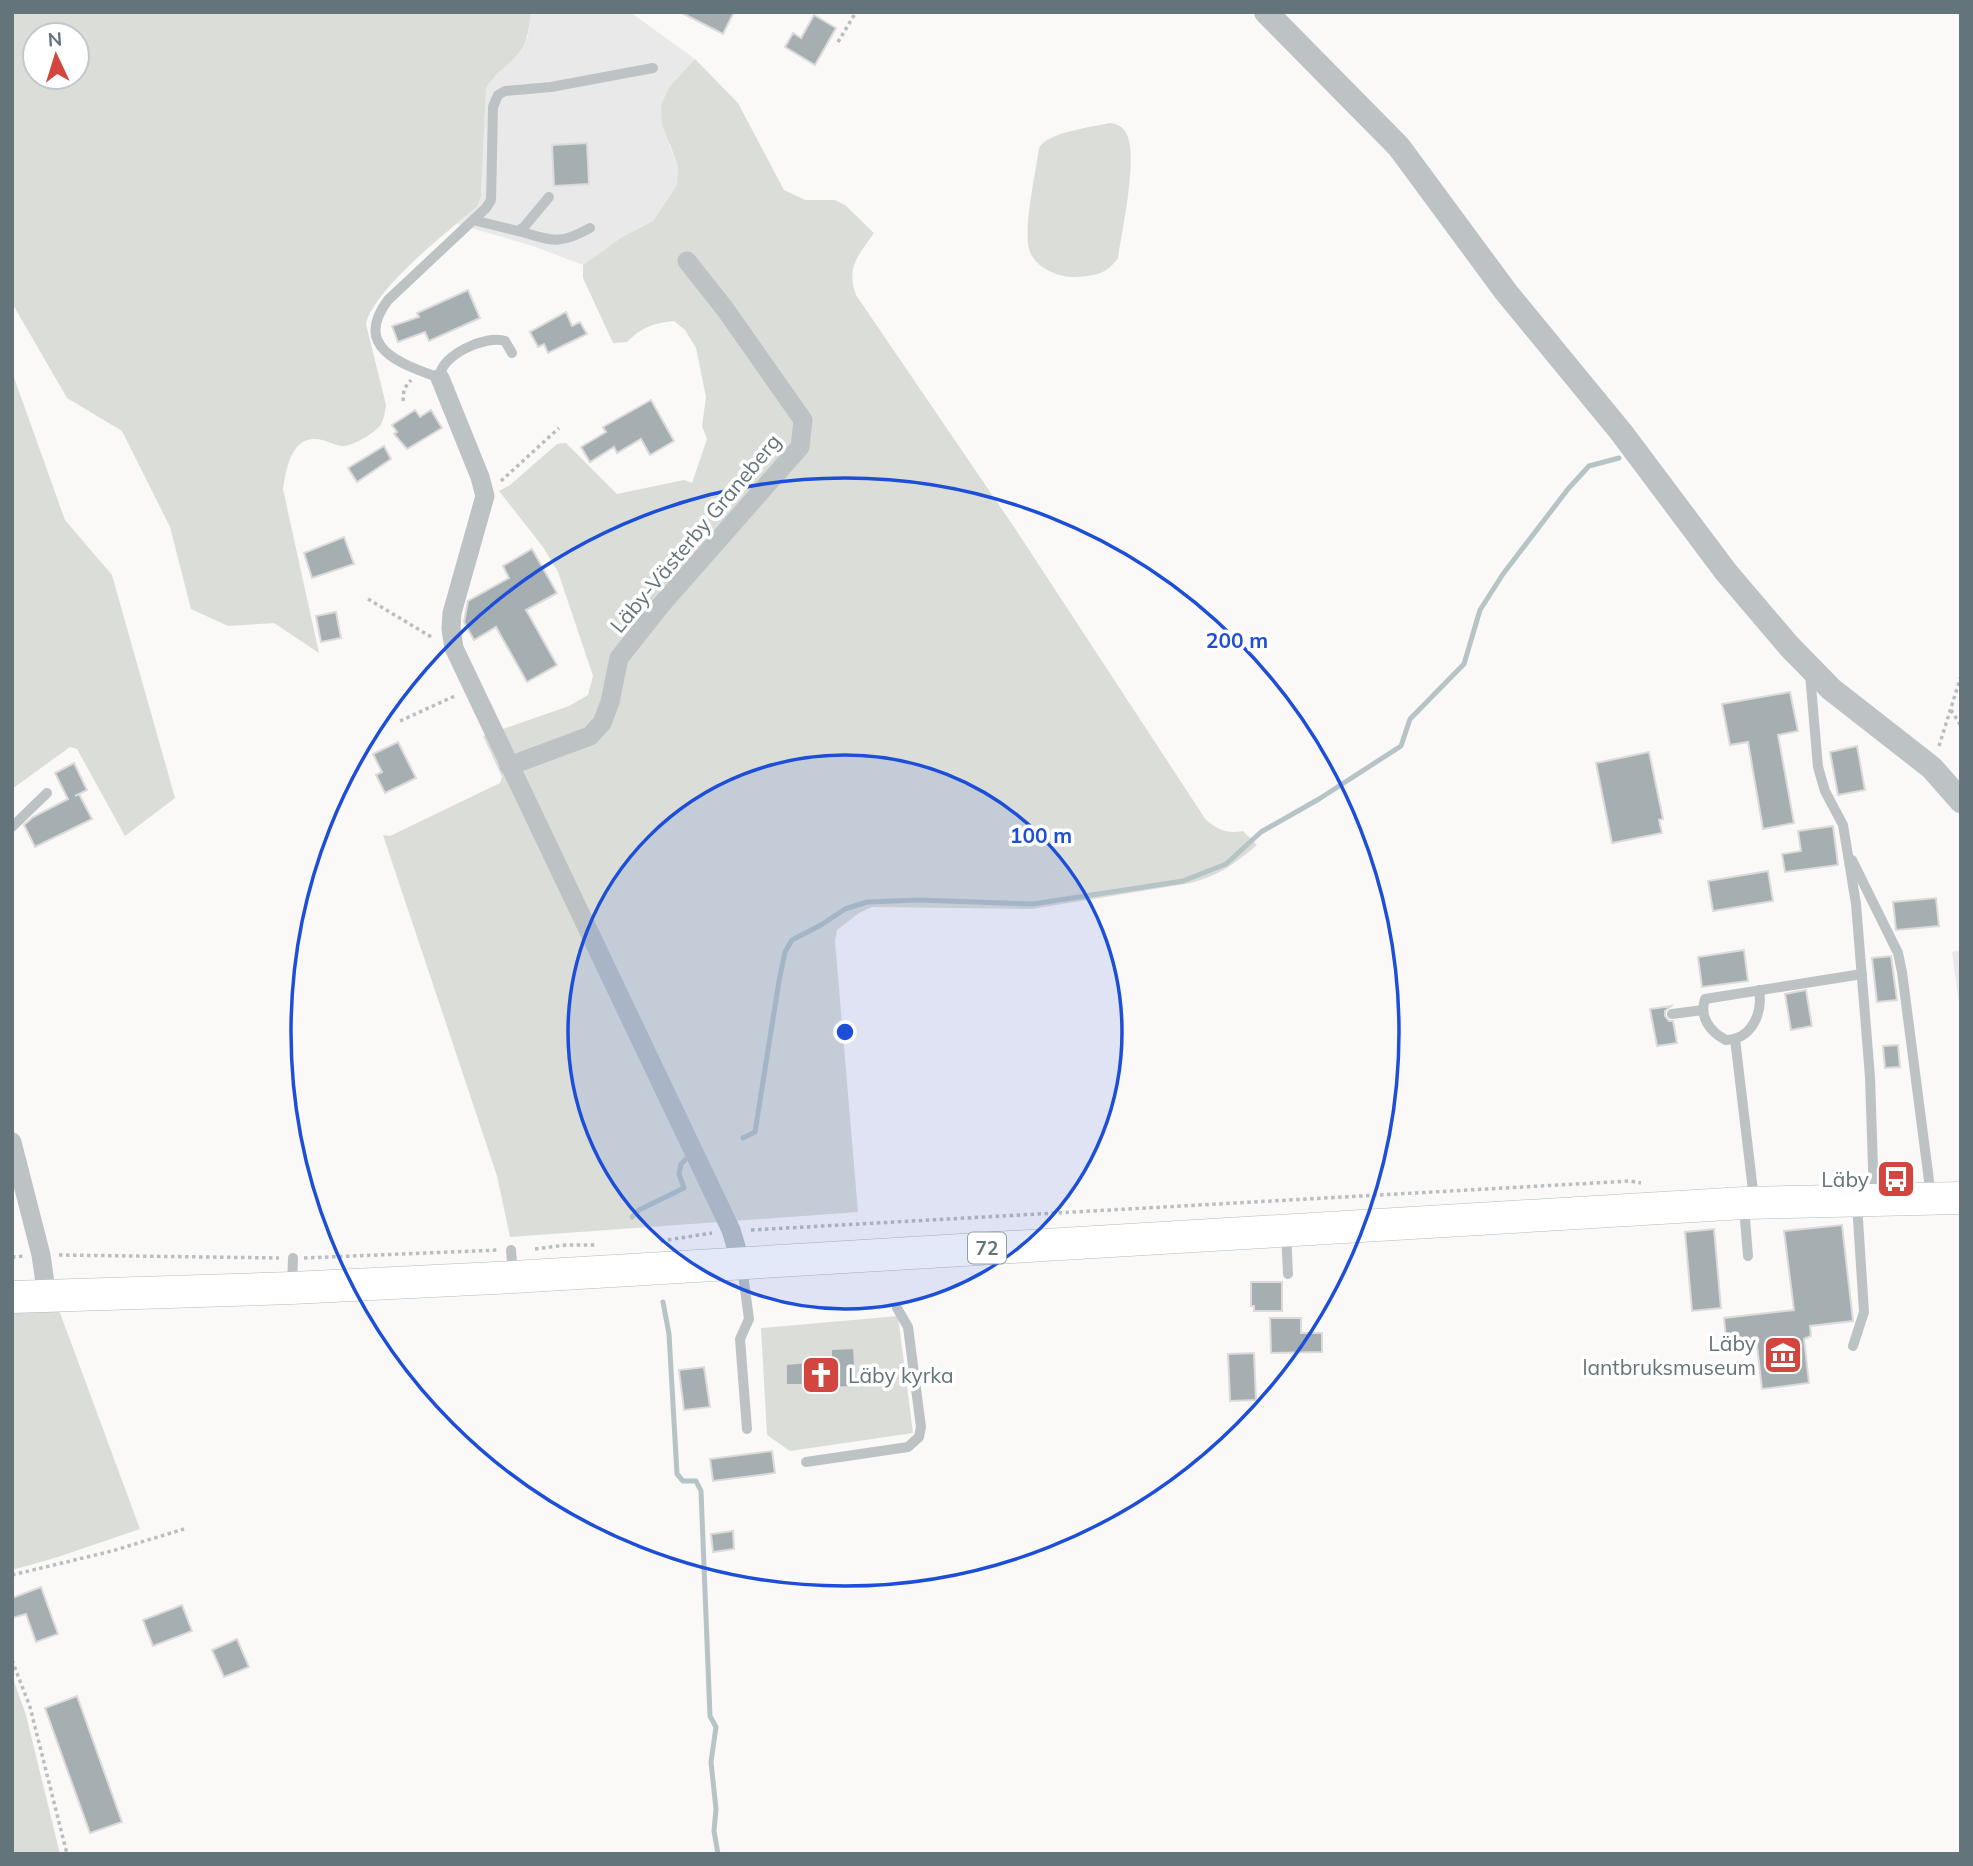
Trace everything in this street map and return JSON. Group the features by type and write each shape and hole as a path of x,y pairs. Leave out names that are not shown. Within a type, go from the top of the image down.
{"main road":[{"name":"72","path":"12,1297 47,1297 293,1273 512,1263 741,1263 1749,1203 1946,1198"}],"street":[{"path":"1266,12 1399,146 1506,292 1621,432 1740,589 1810,670 1932,768 1961,801"},
{"name":"Läby-Västerby Graneberg","path":"509,766 590,736 602,723 610,702 619,658 661,605 800,447 803,420 725,309 687,261"},
{"path":"432,375 480,477 485,496 452,613 451,629 456,653 731,1230 741,1263"},
{"path":"12,1142 41,1255 47,1297"}],"lane":[{"path":"512,353 505,341 484,341 446,361 432,375 403,365 390,355 376,339 376,319 388,300 486,208 492,194 493,107 498,95 505,91 551,87 653,68"},
{"path":"518,231 549,197"},
{"path":"473,220 556,241 571,239 590,228"},
{"path":"1810,670 1818,767 1825,791 1843,825 1856,904 1870,1077 1864,1312 1853,1346"},
{"path":"12,827 47,793"},
{"path":"1847,850 1898,953 1946,1198"},
{"path":"1759,990 1760,1007 1754,1023 1745,1035 1726,1040 1707,1023 1703,1010 1705,999 1759,990 1862,974"},
{"path":"1672,1014 1703,1010"},
{"path":"1735,1039 1749,1203 1748,1256"},
{"path":"1285,1229 1289,1274"},
{"path":"741,1263 749,1318 740,1339 747,1429"},
{"path":"806,1462 908,1447 919,1437 921,1427 908,1327 897,1308"}],"path":[{"path":"838,42 856,12"},
{"path":"403,401 408,384 432,375"},
{"path":"485,496 559,428"},
{"path":"368,599 456,653"},
{"path":"1932,768 1961,676"},
{"path":"400,721 473,690"},
{"path":"1950,708 1961,726"},
{"path":"651,1243 731,1230 1630,1181 1651,1185"},
{"path":"12,1257 41,1255 293,1273 512,1263 566,1245 599,1245"},
{"path":"12,1575 89,1557 184,1529"},
{"path":"12,1660 30,1707 67,1854"}],"shaded area":[{"path":"12,12 531,12 524,45 486,89 481,196 477,207 431,245 397,278 382,295 366,324 386,405 381,424 368,436 346,446 319,439 307,440 295,449 288,465 283,489 319,653 274,623 228,626 191,609 170,527 122,431 67,398 12,303"},
{"path":"531,12 630,12 695,59 670,86 669,145 678,166 677,185 653,221 622,237 583,265 533,246 457,224 477,207 481,196 486,89 492,78 518,54 528,36"},
{"path":"695,59 738,103 784,190 805,200 835,200 845,205 874,233 855,262 852,277 856,295 1014,527 1206,820 1223,830 1243,831 1257,845 1226,868 1191,883 1032,909 872,907 859,913 837,930 835,941 858,1212 510,1237 497,1176 383,835 390,836 500,783 502,777 483,736 569,706 588,695 593,676 558,572 543,547 499,491 510,485 557,444 566,443 617,494 684,480 692,483 707,439 702,426 706,397 696,348 685,330 674,321 648,327 627,342 613,343 583,278 583,265 622,237 653,221 677,185 678,166 662,124 661,105 670,86"},
{"path":"1110,123 1120,126 1126,132 1131,160 1118,258 1105,271 1095,275 1070,277 1056,274 1043,268 1033,258 1028,243 1039,148 1044,142 1060,134"},
{"path":"12,372 65,520 112,575 175,798 125,836 77,749 70,747 12,789"},
{"path":"1961,950 1961,1018 1952,952"},
{"path":"12,1310 59,1310 140,1529 12,1570"},
{"path":"898,1316 913,1433 790,1451 767,1435 761,1328"},
{"path":"12,1676 26,1715 60,1854 12,1854"}],"building":[{"path":"680,12 734,12 723,34"},
{"path":"814,15 836,28 815,65 785,47 793,33 801,38"},
{"path":"587,143 589,184 554,186 552,145"},
{"path":"468,290 480,318 429,341 425,332 398,342 392,326 419,317 417,313"},
{"path":"566,312 572,326 580,322 587,334 548,353 544,344 538,347 530,332"},
{"path":"651,400 674,441 650,455 641,439 617,453 614,447 590,462 581,447 606,432 603,427"},
{"path":"415,410 420,417 431,410 442,428 407,449 394,434 397,432 392,425"},
{"path":"384,446 391,459 357,482 348,468"},
{"path":"344,537 354,564 312,578 304,553"},
{"path":"532,549 557,593 526,610 557,665 527,682 496,627 474,640 464,622 468,601 509,578 503,566"},
{"path":"336,612 341,638 321,642 316,616"},
{"path":"1790,692 1798,731 1778,735 1794,823 1763,829 1748,742 1730,745 1722,704"},
{"path":"398,742 416,778 385,793 376,775 382,772 373,754"},
{"path":"1857,746 1865,790 1838,795 1830,752"},
{"path":"1649,752 1663,819 1659,820 1662,833 1612,843 1596,763"},
{"path":"74,763 87,790 79,794 92,819 35,847 24,825 33,817 68,799 55,773"},
{"path":"1833,826 1838,865 1785,872 1782,854 1801,851 1798,831"},
{"path":"1768,871 1773,901 1713,911 1708,881"},
{"path":"1936,898 1939,926 1896,930 1893,902"},
{"path":"1744,950 1748,981 1702,987 1698,957"},
{"path":"1891,956 1897,1000 1877,1002 1872,958"},
{"path":"1806,990 1812,1026 1791,1030 1785,994"},
{"path":"1671,1006 1665,1011 1665,1016 1669,1021 1673,1021 1677,1043 1657,1046 1650,1009"},
{"path":"1898,1045 1900,1067 1885,1068 1883,1046"},
{"path":"1842,1225 1853,1321 1810,1326 1811,1336 1804,1339 1809,1383 1762,1389 1757,1346 1727,1349 1724,1318 1794,1310 1784,1231"},
{"path":"1714,1229 1721,1308 1692,1311 1685,1232"},
{"path":"1251,1282 1282,1282 1282,1311 1254,1311 1254,1306 1251,1306"},
{"path":"1270,1318 1301,1318 1301,1333 1322,1333 1322,1352 1271,1353"},
{"name":"Läby kyrka","path":"854,1348 856,1387 805,1388 805,1385 786,1385 786,1364 831,1360 831,1349"},
{"path":"1254,1353 1256,1400 1230,1401 1228,1354"},
{"path":"704,1367 710,1407 684,1410 679,1370"},
{"path":"772,1451 775,1473 713,1481 710,1459"},
{"path":"733,1531 734,1549 713,1552 711,1534"},
{"path":"41,1587 58,1634 36,1642 26,1614 12,1618 12,1598"},
{"path":"182,1605 192,1631 153,1646 143,1620"},
{"path":"237,1639 249,1667 224,1677 212,1650"},
{"path":"77,1696 122,1822 90,1833 45,1708"}],"waterway":[{"path":"743,1138 755,1132 779,981 785,952 792,940 845,909 867,902 919,900 1033,904 1183,881 1226,864 1261,832 1319,799 1401,746 1410,719 1464,664 1480,610 1503,574 1568,489 1589,466 1619,458"},
{"path":"632,1217 639,1210 684,1188 679,1174 681,1164 685,1160"},
{"path":"663,1302 669,1334 677,1474 683,1481 696,1481 701,1491 710,1716 716,1727 711,1762 716,1809 714,1831 718,1854"}],"place":[{"name":"Läby","path":"1896,1179"},
{"name":"Läby lantbruksmuseum","path":"1783,1355"},
{"name":"Läby kyrka","path":"821,1375"}]}
